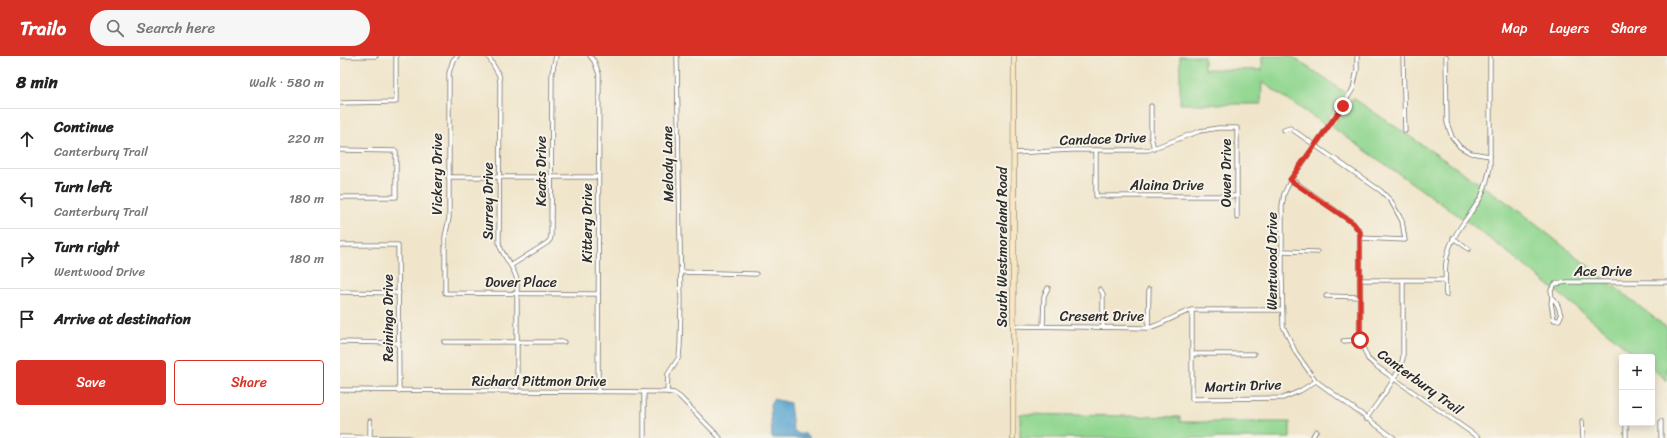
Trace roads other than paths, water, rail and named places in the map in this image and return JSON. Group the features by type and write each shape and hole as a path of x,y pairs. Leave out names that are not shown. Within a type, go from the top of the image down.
{"street":[{"path":"340,56 376,56"},
{"path":"340,103 396,102 396,56"},
{"name":"Vickery Drive","path":"445,293 445,237 449,218 449,73 453,60 457,56"},
{"name":"Surrey Drive","path":"488,56 499,75 500,83 499,243 500,248 512,265 517,280 517,392"},
{"name":"Keats Drive","path":"512,265 550,240 552,177 552,73 556,56"},
{"name":"Kittery Drive","path":"590,56 594,60 599,74 598,392"},
{"name":"Melody Lane","path":"667,392 668,374 679,357 680,352 681,272 677,56"},
{"name":"South Westmoreland Road","path":"1013,438 1014,56"},
{"name":"Wentwood Drive","path":"1357,56 1357,70 1353,89 1290,180 1284,194 1282,206 1283,326 1296,353 1316,381 1394,438"},
{"path":"1403,56 1404,131"},
{"path":"1446,56 1447,123 1452,137 1460,147 1471,153 1490,156"},
{"path":"1446,295 1446,260 1449,248 1453,238 1482,196 1488,182 1490,167 1490,56"},
{"path":"1151,106 1151,137 1154,149"},
{"name":"Candace Drive","path":"1014,153 1096,150 1142,151 1154,149 1200,130 1237,128"},
{"name":"Owen Drive","path":"1237,128 1237,218"},
{"path":"1284,130 1290,128 1381,191 1391,201 1402,221 1405,240 1361,238 1360,232 1353,223 1290,180"},
{"path":"340,150 396,150 396,197 340,197"},
{"name":"Alaina Drive","path":"1096,150 1096,196 1237,196"},
{"path":"448,177 598,177"},
{"name":"Canterbury Trail","path":"1361,238 1360,340 1368,359 1394,379 1479,438"},
{"path":"1453,238 1469,249"},
{"name":"Reininga Drive","path":"340,246 398,246 399,391"},
{"path":"1283,251 1317,252"},
{"path":"681,272 756,274"},
{"path":"1360,280 1445,280"},
{"path":"1366,419 1401,367 1403,358 1403,280"},
{"name":"Ace Drive","path":"1552,298 1551,290 1556,284 1567,282 1667,282"},
{"path":"1043,326 1044,296 1048,288"},
{"path":"1100,289 1103,294 1103,327"},
{"path":"1148,328 1149,289"},
{"path":"340,292 399,293"},
{"name":"Dover Place","path":"445,293 598,294"},
{"path":"1326,296 1360,297"},
{"path":"1552,298 1556,301 1559,307 1561,316 1559,320 1554,320 1550,303 1552,298"},
{"path":"1192,310 1193,354 1254,354"},
{"name":"Cresent Drive","path":"1014,326 1148,328 1156,326 1179,314 1192,310 1282,310"},
{"path":"1343,341 1360,340"},
{"path":"340,342 399,343"},
{"path":"444,342 564,342"},
{"name":"Martin Drive","path":"1193,354 1192,399 1283,398 1300,391 1316,381"},
{"name":"Richard Pittmon Drive","path":"340,390 667,392 674,393 680,397 720,438"},
{"path":"644,392 644,438"},
{"path":"370,421 370,438"},
{"path":"1582,421 1583,438"},
{"path":"1661,421 1661,438"},
{"path":"1626,426 1626,438"},
{"path":"1312,438 1316,431"},
{"path":"340,437 410,438"}],"water":[{"path":"773,399 790,403 793,429 797,433 805,434 810,438 772,438 770,404"}]}
